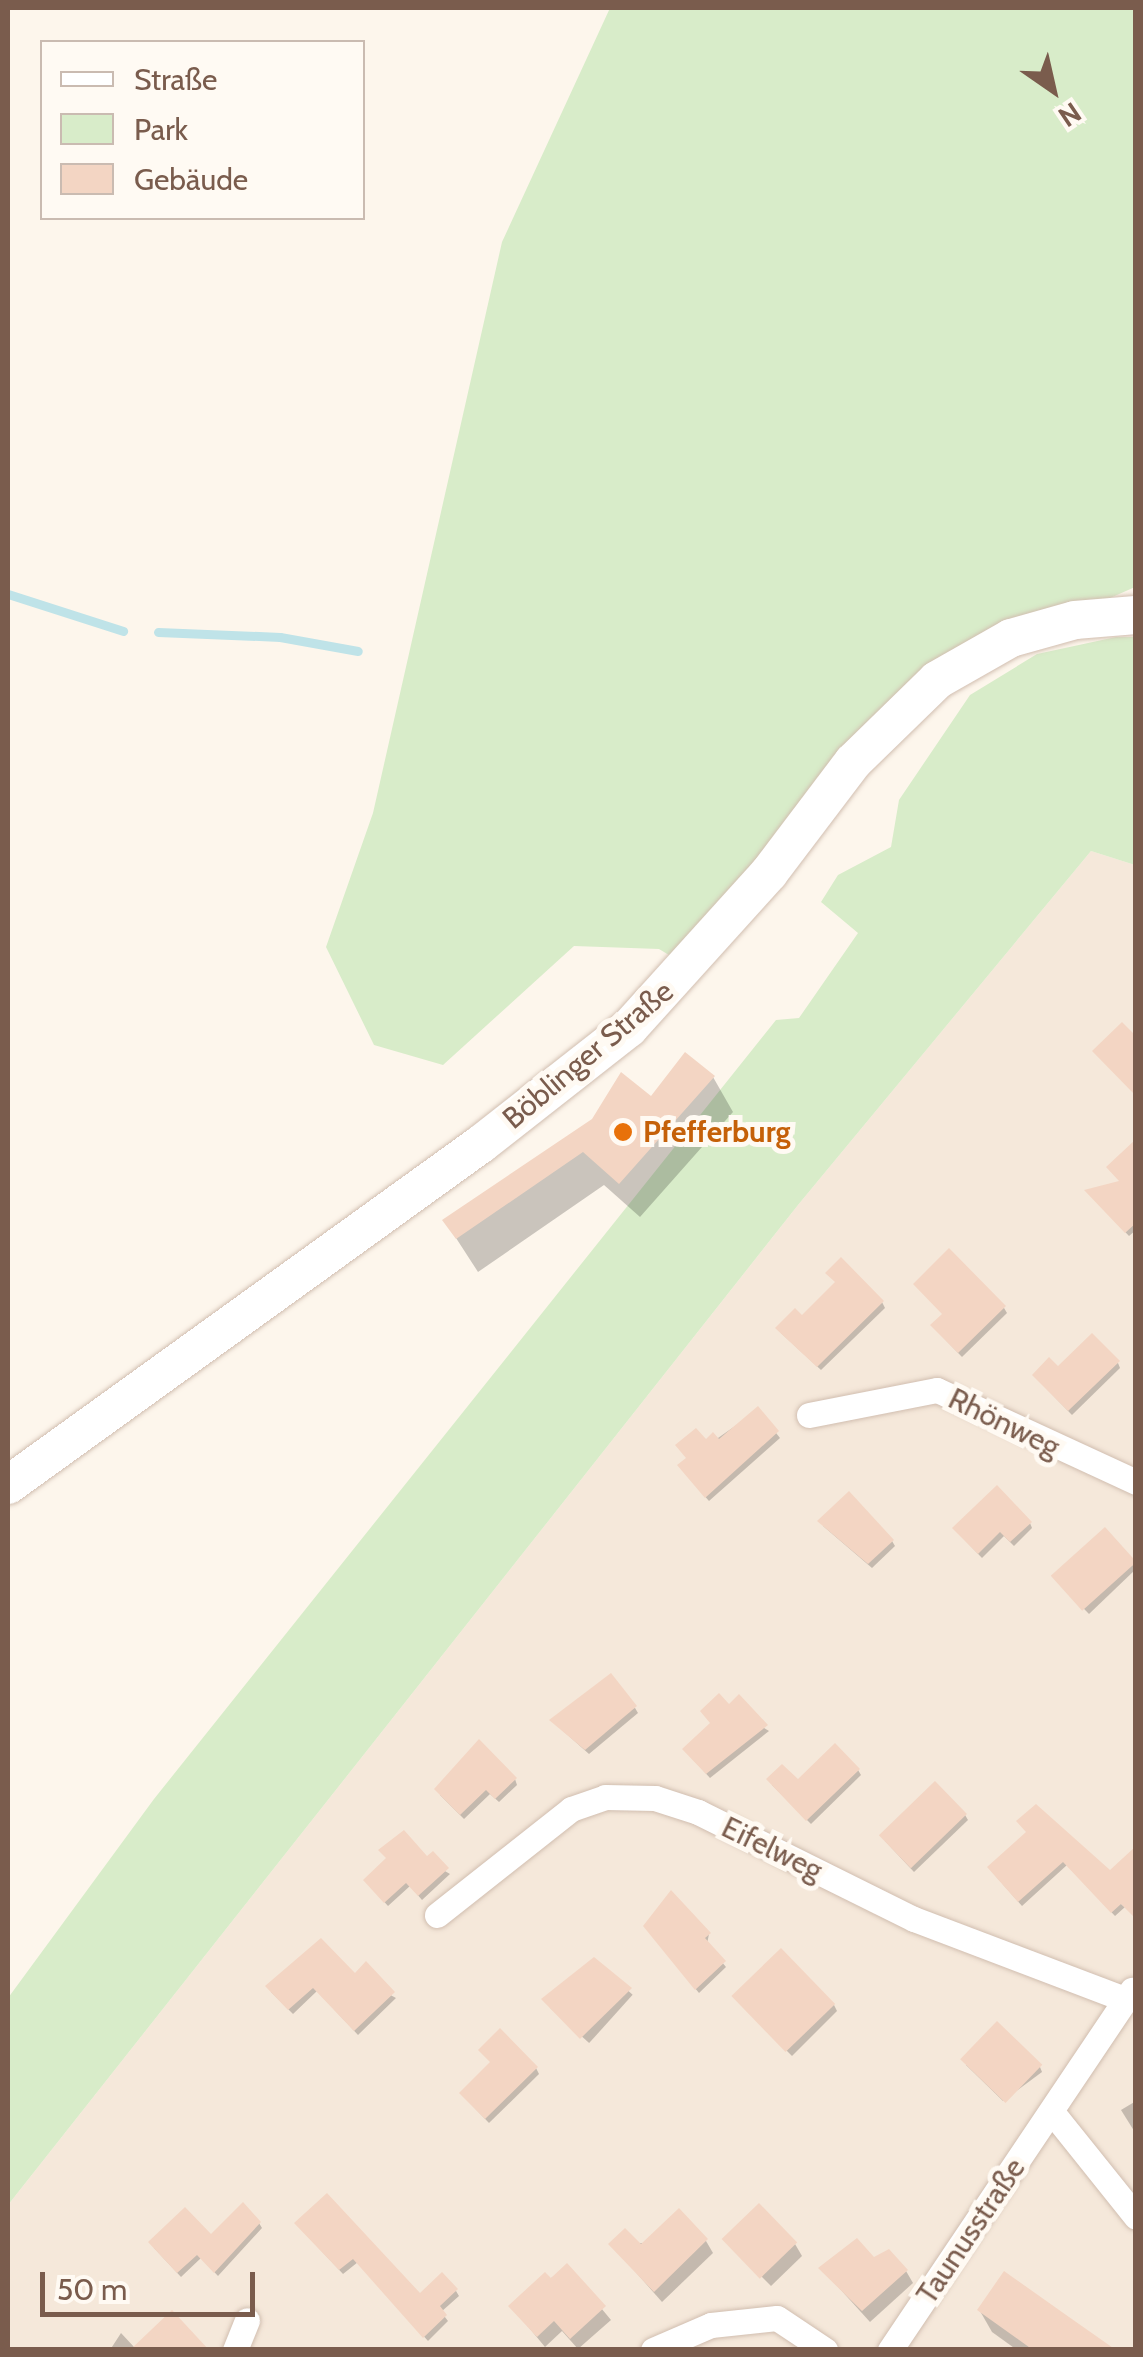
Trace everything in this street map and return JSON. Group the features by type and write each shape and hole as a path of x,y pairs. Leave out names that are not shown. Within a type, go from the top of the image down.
{"main road":[{"name":"Böblinger Straße","path":"8,1484 482,1144 628,1028 769,873 853,762 937,680 1011,638 1120,610"}],"street":[{"name":"Rhönweg","path":"809,1415 937,1390 1136,1482"},
{"name":"Eifelweg","path":"437,1915 571,1808 605,1797 655,1798 698,1812 914,1919 1130,1993"},
{"name":"Taunusstraße","path":"890,2350 1130,1993"},
{"path":"1052,2112 1136,2216"},
{"path":"653,2350 711,2324 777,2318 825,2350"},
{"path":"235,2350 247,2320"}],"shaded area":[{"path":"1091,851 1135,865 1135,2349 8,2349 8,2205 798,1205"}],"green space":[{"path":"610,8 1135,8 1135,587 1040,629 853,761 689,967 659,949 574,946 443,1065 374,1045 326,947 373,813 502,242"},
{"path":"1116,637 1135,637 1135,865 1091,851 798,1205 8,2205 8,1998 154,1799 776,1020 799,1018 858,933 821,902 838,875 891,847 899,800 970,695 1037,654"}],"building":[{"path":"1122,1022 1136,1036 1136,1096 1092,1051"},
{"path":"685,1052 715,1076 619,1184 583,1152 456,1239 442,1220 592,1119 621,1072 651,1096"},
{"path":"1136,1139 1136,1223 1125,1233 1084,1190 1119,1181 1106,1167"},
{"path":"949,1248 1006,1306 958,1353 930,1325 942,1314 913,1284"},
{"path":"841,1257 884,1301 817,1367 775,1328 795,1308 802,1315 835,1282 825,1273"},
{"path":"1092,1333 1120,1361 1068,1411 1032,1375 1049,1357 1058,1366"},
{"path":"758,1406 779,1431 705,1498 677,1465 686,1458 675,1445 696,1428 706,1439 713,1432 719,1439"},
{"path":"997,1485 1032,1522 1010,1542 1000,1532 978,1554 952,1528"},
{"path":"849,1491 894,1540 868,1564 817,1521"},
{"path":"1105,1527 1136,1562 1082,1611 1051,1576"},
{"path":"611,1673 637,1706 585,1750 549,1720"},
{"path":"719,1693 729,1704 739,1694 768,1725 706,1774 682,1749 710,1723 700,1711"},
{"path":"479,1739 517,1778 495,1799 486,1790 460,1815 434,1789"},
{"path":"835,1743 860,1769 806,1821 766,1779 782,1764 798,1779"},
{"path":"935,1781 967,1814 911,1868 879,1835"},
{"path":"1036,1804 1110,1870 1136,1846 1136,1919 1121,1904 1111,1913 1063,1862 1018,1902 987,1867 1026,1832 1016,1821"},
{"path":"404,1830 427,1856 433,1851 449,1868 418,1896 406,1883 384,1903 363,1880 386,1858 378,1850"},
{"path":"671,1890 711,1933 705,1938 726,1961 695,1990 643,1926"},
{"path":"321,1938 355,1973 366,1961 395,1992 354,2031 313,1988 288,2010 265,1986"},
{"path":"781,1948 835,2004 786,2052 731,1996"},
{"path":"594,1957 632,1988 580,2039 541,1999"},
{"path":"997,2021 1042,2065 1006,2103 960,2059"},
{"path":"500,2028 538,2067 485,2119 459,2093 490,2062 478,2050"},
{"path":"327,2193 420,2293 442,2272 458,2289 440,2306 447,2315 423,2338 353,2259 339,2270 294,2223"},
{"path":"243,2202 261,2222 214,2273 197,2255 177,2273 148,2242 185,2207 211,2234"},
{"path":"759,2203 797,2243 760,2279 722,2239"},
{"path":"679,2208 708,2239 654,2292 608,2244 625,2228 641,2244"},
{"path":"857,2238 874,2257 889,2249 908,2270 862,2311 818,2268"},
{"path":"567,2263 606,2306 570,2339 554,2321 537,2337 508,2306 545,2272 551,2278"},
{"path":"1004,2271 1116,2350 1033,2350 977,2310"},
{"path":"172,2310 209,2350 130,2350"}],"waterway":[{"path":"8,594 123,631"},
{"path":"158,632 280,637 358,651"}],"place":[{"name":"Pfefferburg","path":"623,1132"}]}
